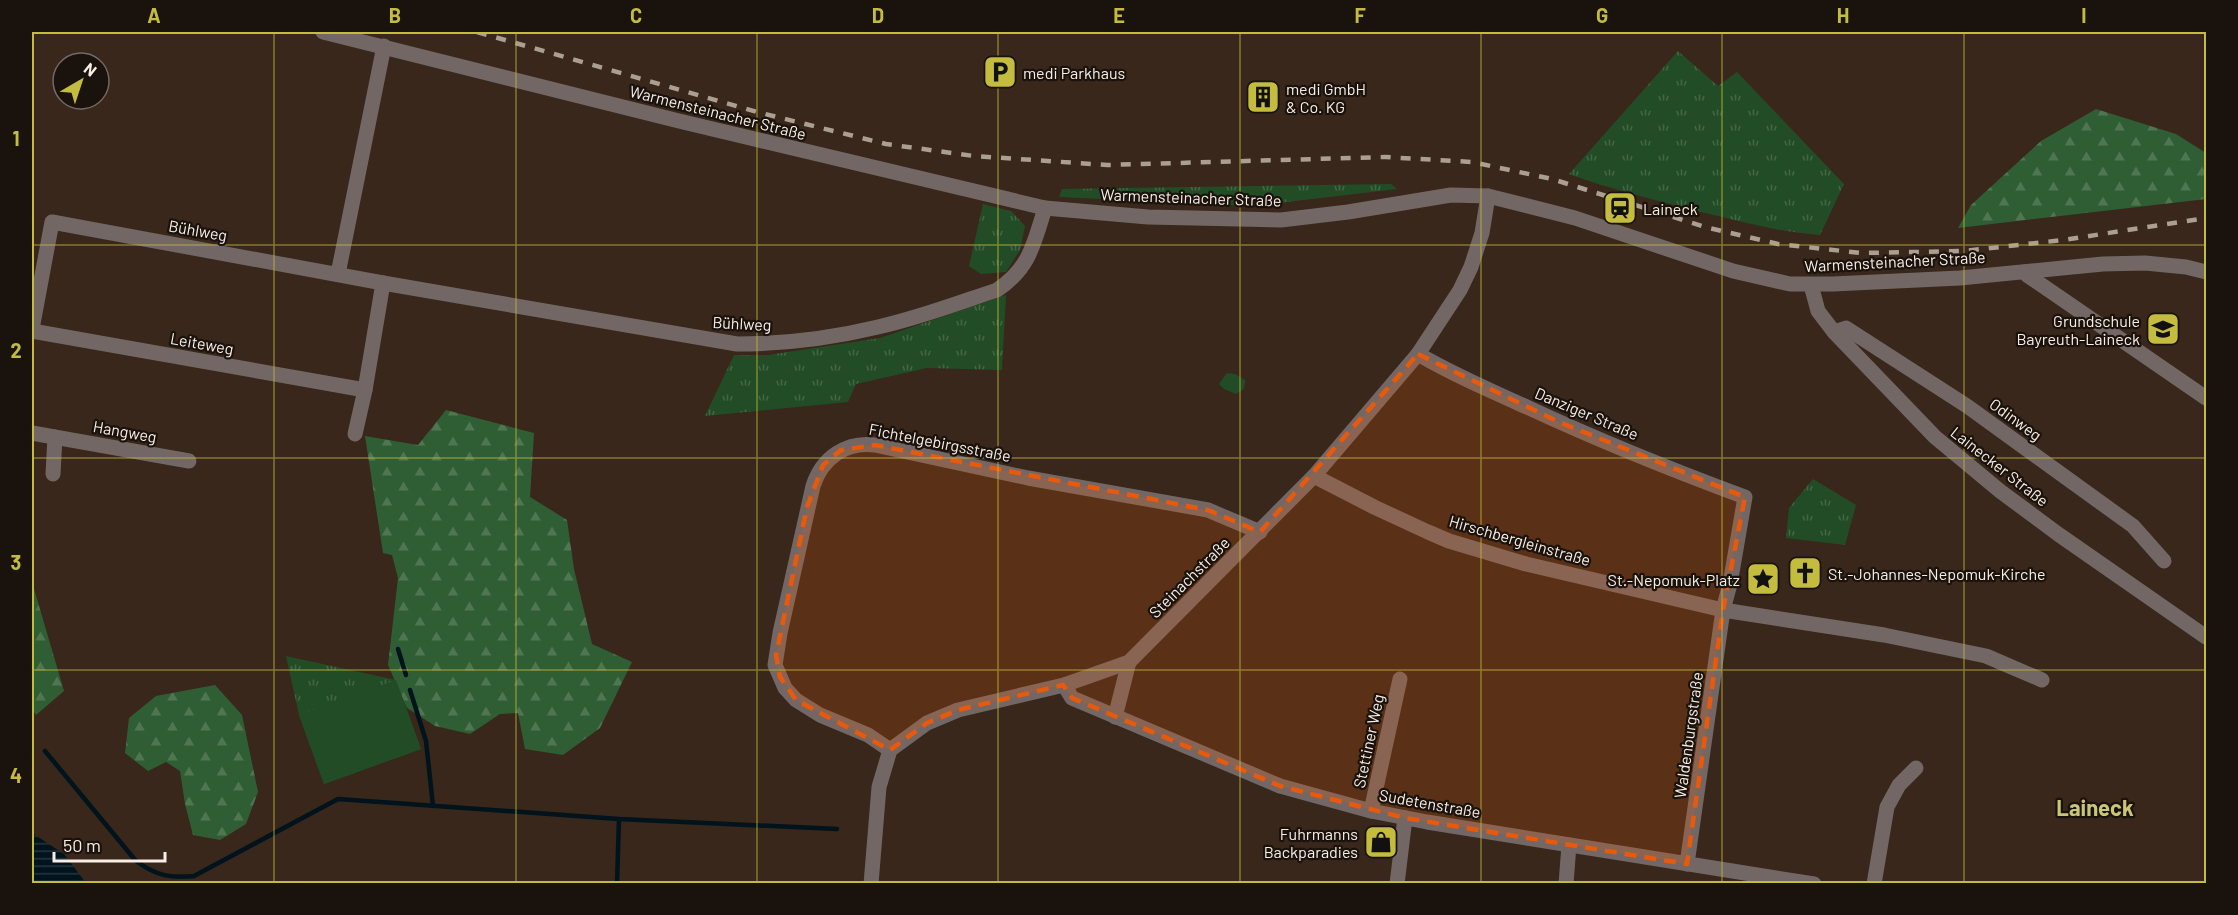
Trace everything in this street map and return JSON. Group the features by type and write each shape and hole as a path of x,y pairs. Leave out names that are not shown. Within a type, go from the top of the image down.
{"street":[{"name":"Warmensteinacher Straße","path":"323,32 679,121 1045,208 1148,217 1281,220 1348,212 1451,195 1488,196 1575,218 1733,271 1790,284 1960,278 2103,264 2145,263 2186,267 2206,272"},
{"path":"338,274 384,46"},
{"name":"Steinachstraße","path":"890,750 927,723 958,710 1064,685 1129,662 1314,476 1418,354 1460,290 1472,267 1482,233 1488,196"},
{"name":"Bühlweg","path":"32,330 52,222 725,343 776,344 827,338 880,327 997,290 1013,280 1026,262 1045,208"},
{"path":"2025,272 2206,398"},
{"path":"355,434 384,283"},
{"name":"Lainecker Straße","path":"1811,285 1818,311 1834,332 1955,455 2083,552 2206,637"},
{"name":"Odinweg","path":"1834,332 1846,328 1967,406 2133,526 2164,561"},
{"name":"Leiteweg","path":"32,330 365,390"},
{"name":"Danziger Straße","path":"1418,354 1449,372 1559,422 1670,469 1745,497 1730,584 1723,610"},
{"name":"Hangweg","path":"32,433 189,461"},
{"path":"53,474 56,437"},
{"name":"Fichtelgebirgsstraße","path":"890,750 868,735 820,715 796,700 785,688 775,665 813,486 823,465 841,450 861,444 875,445 1028,478 1208,510 1260,532"},
{"name":"Hirschbergleinstraße","path":"1314,476 1374,507 1449,541 1536,566 1723,610 1884,635 1986,656 2042,680"},
{"name":"Waldenburgstraße","path":"1687,864 1723,610"},
{"path":"1114,717 1129,662"},
{"name":"Stettiner Weg","path":"1371,811 1400,679"},
{"name":"Sudetenstraße","path":"1064,685 1072,698 1280,786 1371,811 1687,864 1735,878 1814,884"},
{"path":"871,884 879,787 890,750"},
{"path":"1874,884 1887,807 1899,785 1916,768"},
{"path":"1397,884 1405,818"},
{"path":"1566,884 1569,845"}],"highlighted area":[{"path":"1418,354 1559,422 1745,497 1723,610 1687,864 1405,818 1280,786 1072,698 1063,685 958,710 927,723 890,750 796,700 780,677 776,655 807,507 823,465 841,450 875,445 1208,510 1260,532"}],"green space":[{"path":"1678,51 1718,86 1737,72 1844,184 1820,235 1725,218 1631,194 1569,174"},
{"path":"2096,109 2176,134 2206,153 2206,199 1958,228 1971,205 2041,141"},
{"path":"1391,184 1397,189 1253,206 1059,197 1062,189"},
{"path":"983,204 1011,211 1025,226 1020,250 1006,272 981,274 969,266"},
{"path":"1006,295 1002,370 927,368 856,384 848,402 705,416 734,355 768,355 880,338"},
{"path":"1227,373 1235,374 1245,380 1244,389 1236,394 1224,389 1219,384"},
{"path":"446,410 534,433 530,497 567,520 574,569 592,644 632,662 600,728 563,755 525,749 518,713 500,714 470,734 435,726 407,708 388,665 398,578 392,555 383,553 365,436 418,445"},
{"path":"1813,479 1856,505 1845,545 1786,538 1789,508"},
{"path":"32,582 64,691 36,715 32,709"},
{"path":"286,656 396,680 421,749 324,784 299,715"},
{"path":"396,680 421,749 324,784 299,715"},
{"path":"215,685 242,715 258,792 246,824 220,840 193,835 180,771 166,762 148,771 125,753 129,718 156,696"}],"water":[{"path":"32,833 64,854 86,883 32,883"}],"waterway":[{"path":"398,649 406,675"},
{"path":"410,690 426,741 433,806"},
{"path":"45,751 136,861 157,873 177,877 194,876 338,799 619,819 837,829"},
{"path":"617,884 619,819"}],"railway":[{"path":"477,32 761,113 886,144 974,156 1107,165 1385,157 1472,162 1552,179 1705,227 1778,244 1861,253 1964,251 2063,240 2206,218"}],"place":[{"name":"medi Parkhaus","path":"1000,72"},
{"name":"medi GmbH & Co. KG","path":"1263,97"},
{"name":"Laineck","path":"1620,208"},
{"name":"Grundschule Bayreuth-Laineck","path":"2163,329"},
{"name":"St.-Johannes-Nepomuk-Kirche","path":"1805,573"},
{"name":"St.-Nepomuk-Platz","path":"1763,579"},
{"name":"Fuhrmanns Backparadies","path":"1381,842"}],"district":[{"name":"Laineck","path":"2095,807"}]}
